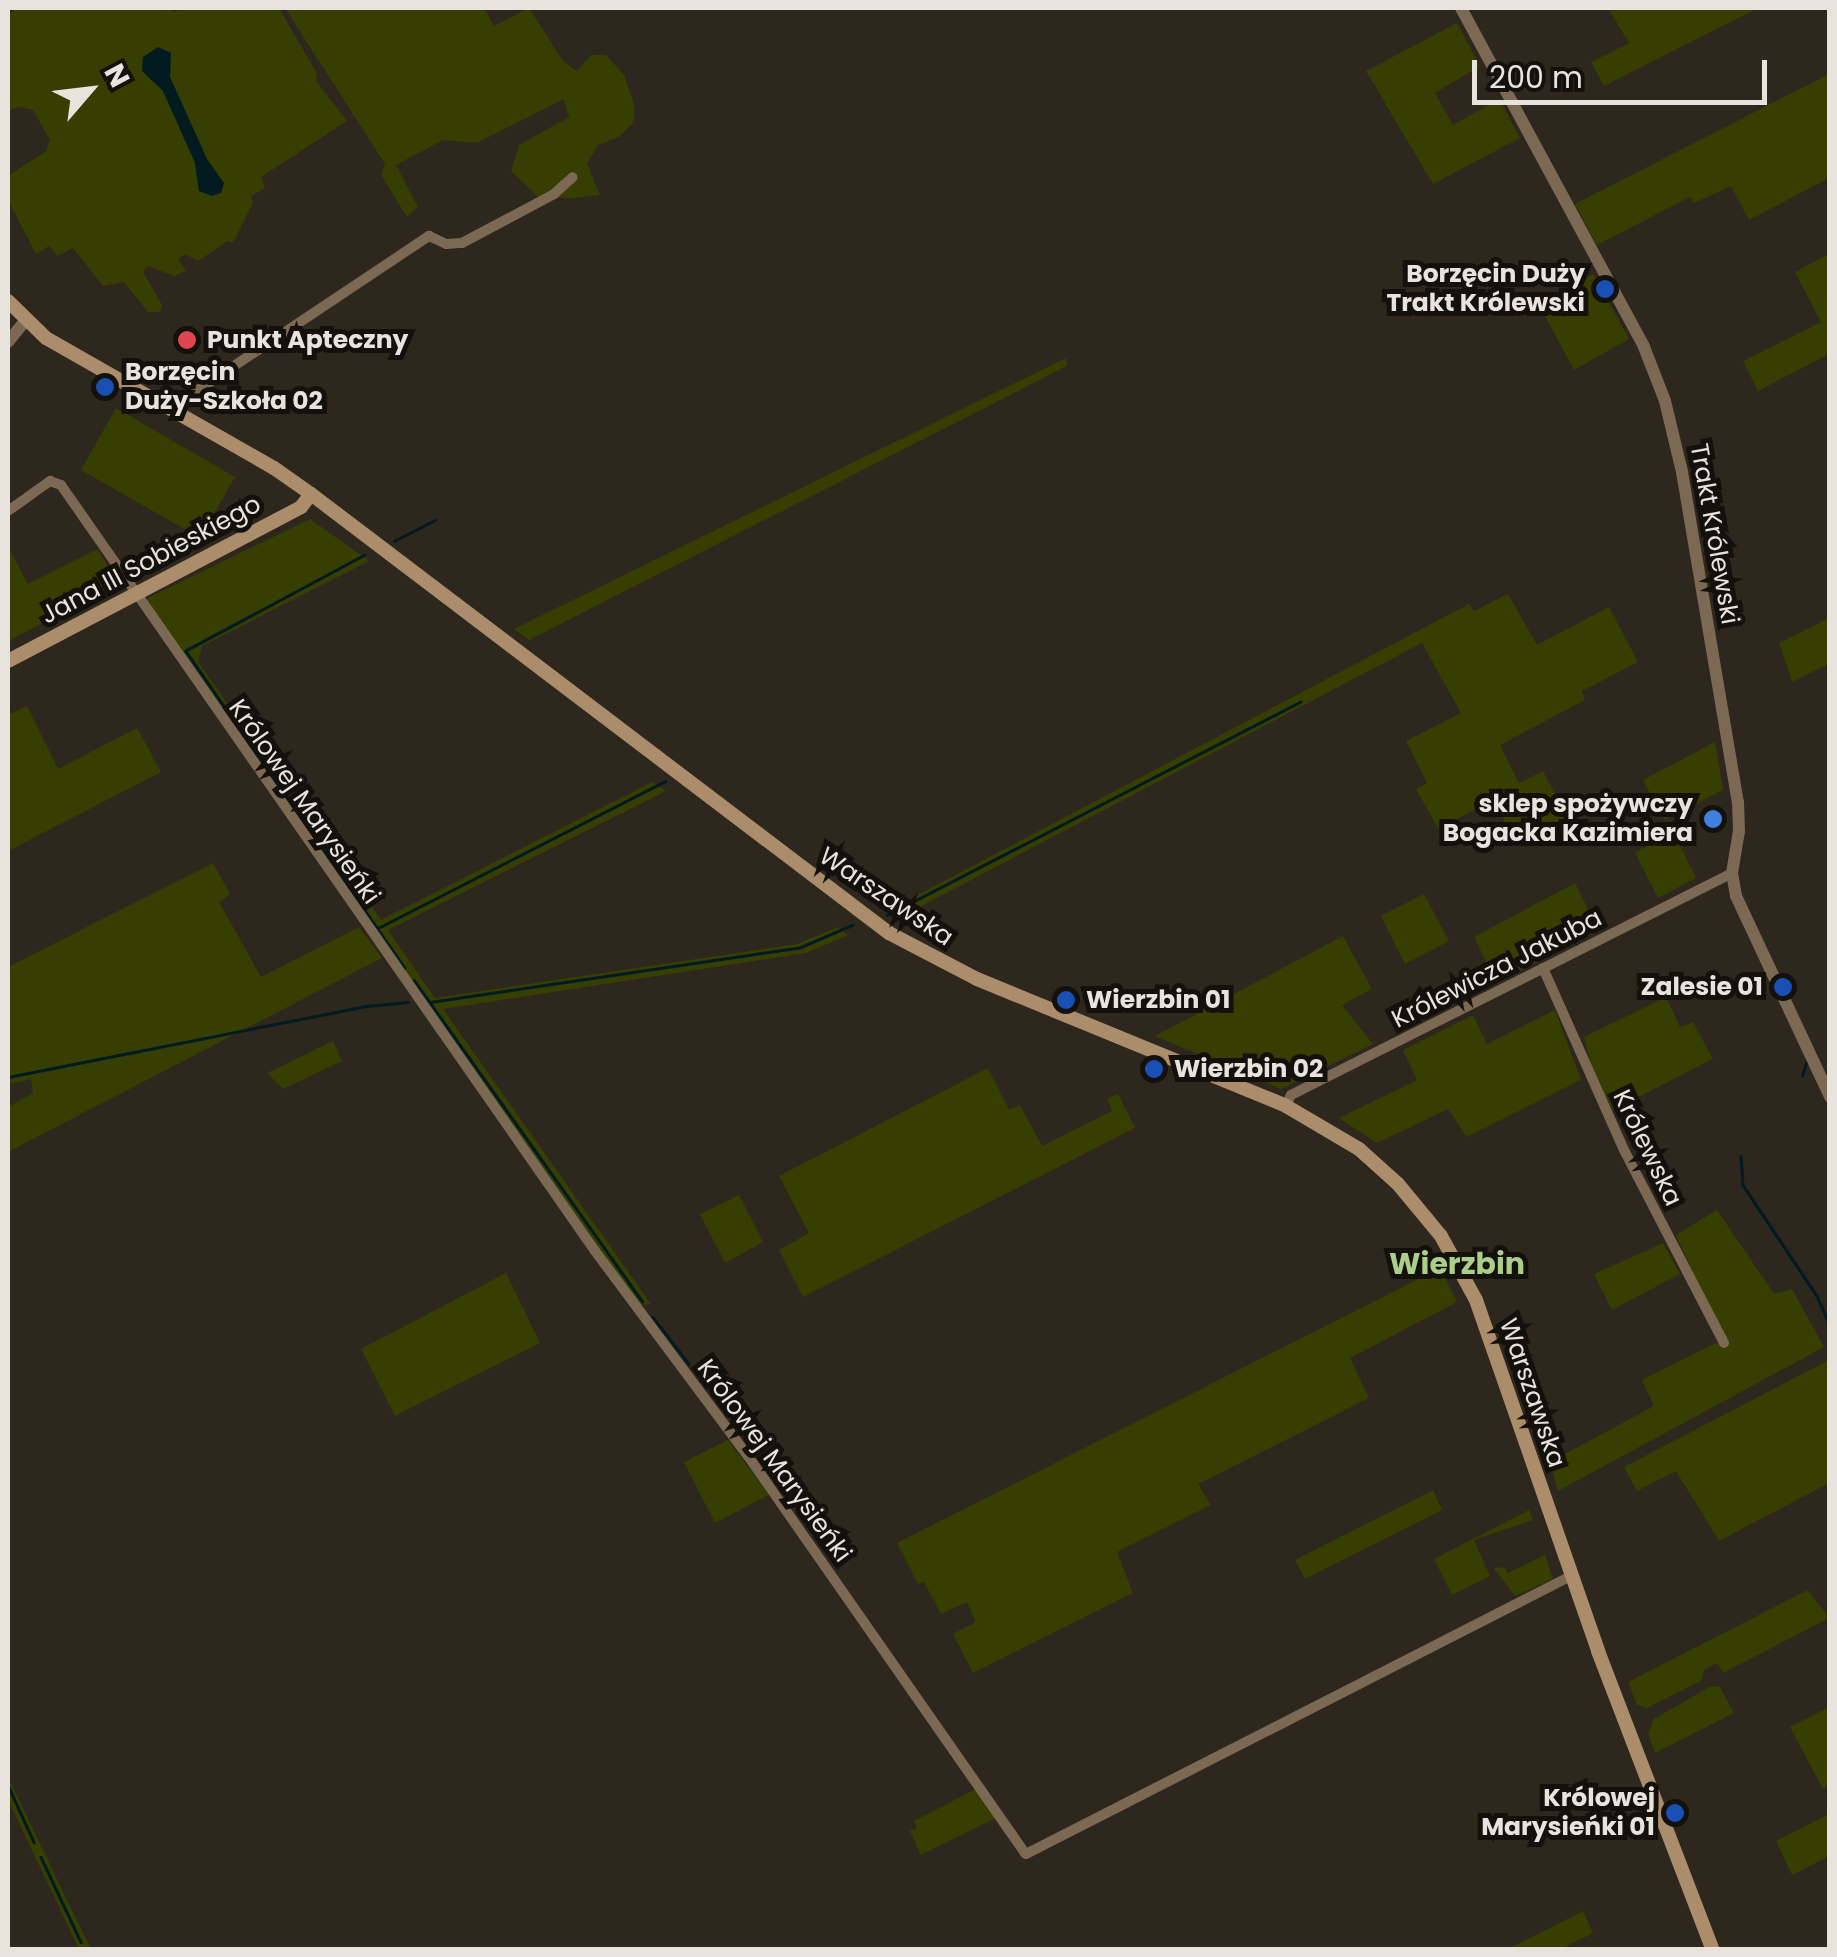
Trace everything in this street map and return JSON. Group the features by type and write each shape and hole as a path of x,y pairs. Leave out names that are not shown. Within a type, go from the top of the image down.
{"main road":[{"name":"Warszawska","path":"8,301 25,321 79,358 274,468 311,494 889,933 977,980 1286,1106 1359,1149 1398,1184 1454,1258 1486,1326 1571,1576 1712,1950"},
{"name":"Jana III Sobieskiego","path":"8,661 301,507 311,494"}],"street":[{"name":"Trakt Królewski","path":"1460,8 1644,347 1664,400 1682,472 1738,802 1740,831 1732,873 1741,912 1830,1096"},
{"path":"176,413 183,400 416,244 430,236 446,244 462,243 554,194 574,177"},
{"path":"8,342 25,321"},
{"path":"8,511 50,482 59,482 134,594"},
{"name":"Królowej Marysieńki","path":"134,594 1026,1854 1571,1576"},
{"name":"Królewicza Jakuba","path":"1286,1106 1291,1095 1732,873"},
{"name":"Królewska","path":"1542,968 1625,1152 1724,1343"}],"green space":[{"path":"19,8 171,8 174,12 182,8 279,8 317,74 316,81 347,121 261,177 265,188 251,196 253,203 233,243 228,241 198,261 185,254 178,259 186,271 174,276 148,266 143,272 162,305 160,312 148,312 124,282 103,286 73,248 57,256 49,246 36,254 8,200 8,176 46,151 50,140 33,110 18,107 8,111 8,14"},
{"path":"285,8 484,8 494,26 529,8 563,61 577,71 591,55 606,55 624,75 634,104 634,122 619,137 598,145 587,164 600,195 573,198 538,197 511,171 519,145 569,117 564,99 477,143 443,140 396,165 418,207 407,217 381,175 385,164"},
{"path":"1608,8 1758,8 1604,86 1591,62 1629,43"},
{"path":"1457,23 1480,66 1435,93 1453,125 1499,99 1520,138 1433,184 1366,71"},
{"path":"1829,74 1829,178 1749,220 1731,186 1694,203 1690,197 1597,245 1575,204"},
{"path":"1829,254 1829,354 1758,391 1743,361 1821,322 1795,272"},
{"path":"1593,274 1629,339 1574,370 1538,303"},
{"path":"1066,358 1067,366 529,640 514,629"},
{"path":"116,408 235,477 200,538 81,470"},
{"path":"310,519 369,561 202,646 198,662 381,920 652,782 666,791 388,930 435,998 797,944 838,927 848,935 806,953 443,1009 651,1304 640,1305 618,1275 146,604 148,598"},
{"path":"8,547 28,584 97,549 119,583 8,641"},
{"path":"1508,594 1537,645 1609,607 1638,662 1582,691 1585,700 1500,745 1519,783 1543,771 1568,820 1517,846 1494,801 1438,828 1416,789 1427,783 1406,741 1461,713 1422,643 912,911 898,918 887,911 1469,604 1474,611"},
{"path":"1829,618 1829,664 1792,682 1779,643"},
{"path":"27,706 58,769 137,728 161,772 8,851 8,715"},
{"path":"1715,742 1723,790 1664,820 1643,780"},
{"path":"1671,827 1696,878 1658,898 1635,852 1646,847 1643,840"},
{"path":"213,863 230,894 219,902 261,977 359,927 382,958 8,1152 8,1107 33,1093 31,1079 8,1084 8,967"},
{"path":"1575,883 1598,929 1496,982 1474,937"},
{"path":"1424,894 1449,941 1405,964 1381,916"},
{"path":"1343,936 1372,989 1342,1005 1373,1044 1281,1089 1155,1036"},
{"path":"1666,997 1680,1027 1693,1022 1713,1059 1613,1110 1593,1072 1584,1037"},
{"path":"1555,1010 1581,1080 1467,1137 1448,1109 1377,1143 1339,1118 1417,1080 1403,1050 1473,1015 1487,1044"},
{"path":"333,1041 342,1061 283,1089 267,1073"},
{"path":"988,1068 1009,1110 1020,1105 1042,1146 1112,1111 1107,1099 1118,1094 1135,1128 803,1297 779,1250 809,1233 779,1176"},
{"path":"739,1195 763,1242 725,1263 700,1214"},
{"path":"1717,1210 1774,1294 1792,1289 1824,1347 1558,1491 1550,1462 1654,1406 1642,1380 1716,1343 1726,1346 1676,1235"},
{"path":"1663,1243 1680,1274 1612,1310 1594,1274"},
{"path":"1440,1268 1457,1302 1350,1358 1369,1398 1198,1484 1211,1505 1117,1552 1133,1593 973,1673 953,1634 976,1622 967,1602 941,1614 924,1582 918,1584 897,1543"},
{"path":"506,1273 540,1343 395,1416 361,1349"},
{"path":"1827,1361 1829,1483 1719,1541 1676,1471 1637,1491 1624,1467"},
{"path":"728,1440 769,1495 715,1523 684,1462"},
{"path":"1433,1490 1442,1510 1305,1579 1295,1560"},
{"path":"1529,1510 1533,1520 1474,1540 1490,1576 1452,1595 1434,1559"},
{"path":"1545,1555 1553,1579 1515,1596 1494,1568 1504,1567 1508,1573"},
{"path":"1808,1590 1829,1618 1723,1673 1717,1663 1704,1670 1701,1681 1647,1708 1637,1705 1628,1682"},
{"path":"1711,1686 1720,1687 1734,1713 1655,1753 1648,1733 1654,1719"},
{"path":"1829,1707 1829,1786 1823,1789 1790,1727"},
{"path":"8,1777 91,1949 79,1949 8,1800"},
{"path":"976,1789 996,1818 921,1855 910,1831 917,1828 914,1821"},
{"path":"1829,1814 1829,1856 1792,1875 1776,1841"},
{"path":"1583,1911 1593,1933 1561,1949 1508,1949"}],"water":[{"path":"158,47 171,53 170,77 207,159 224,183 221,193 212,196 199,191 195,163 163,91 142,71 143,57"}],"waterway":[{"path":"394,541 435,520"},
{"path":"365,555 186,651 405,968"},
{"path":"887,915 1300,702"},
{"path":"378,928 665,781"},
{"path":"430,1002 801,947 852,925"},
{"path":"414,980 642,1301"},
{"path":"8,1077 366,1006 408,1002"},
{"path":"1802,1076 1807,1060"},
{"path":"1741,1156 1743,1185 1817,1296 1830,1325"},
{"path":"653,1317 689,1364"},
{"path":"8,1785 34,1842"},
{"path":"41,1857 81,1942"}],"place":[{"name":"Borzęcin Duży Trakt Królewski","path":"1605,289"},
{"name":"Punkt Apteczny","path":"187,340"},
{"name":"Borzęcin Duży-Szkoła 02","path":"105,387"},
{"name":"sklep spożywczy Bogacka Kazimiera","path":"1713,819"},
{"name":"Zalesie 01","path":"1783,987"},
{"name":"Wierzbin 01","path":"1066,1000"},
{"name":"Wierzbin 02","path":"1154,1069"},
{"name":"Królowej Marysieńki 01","path":"1675,1813"}],"district":[{"name":"Wierzbin","path":"1457,1264"}]}
